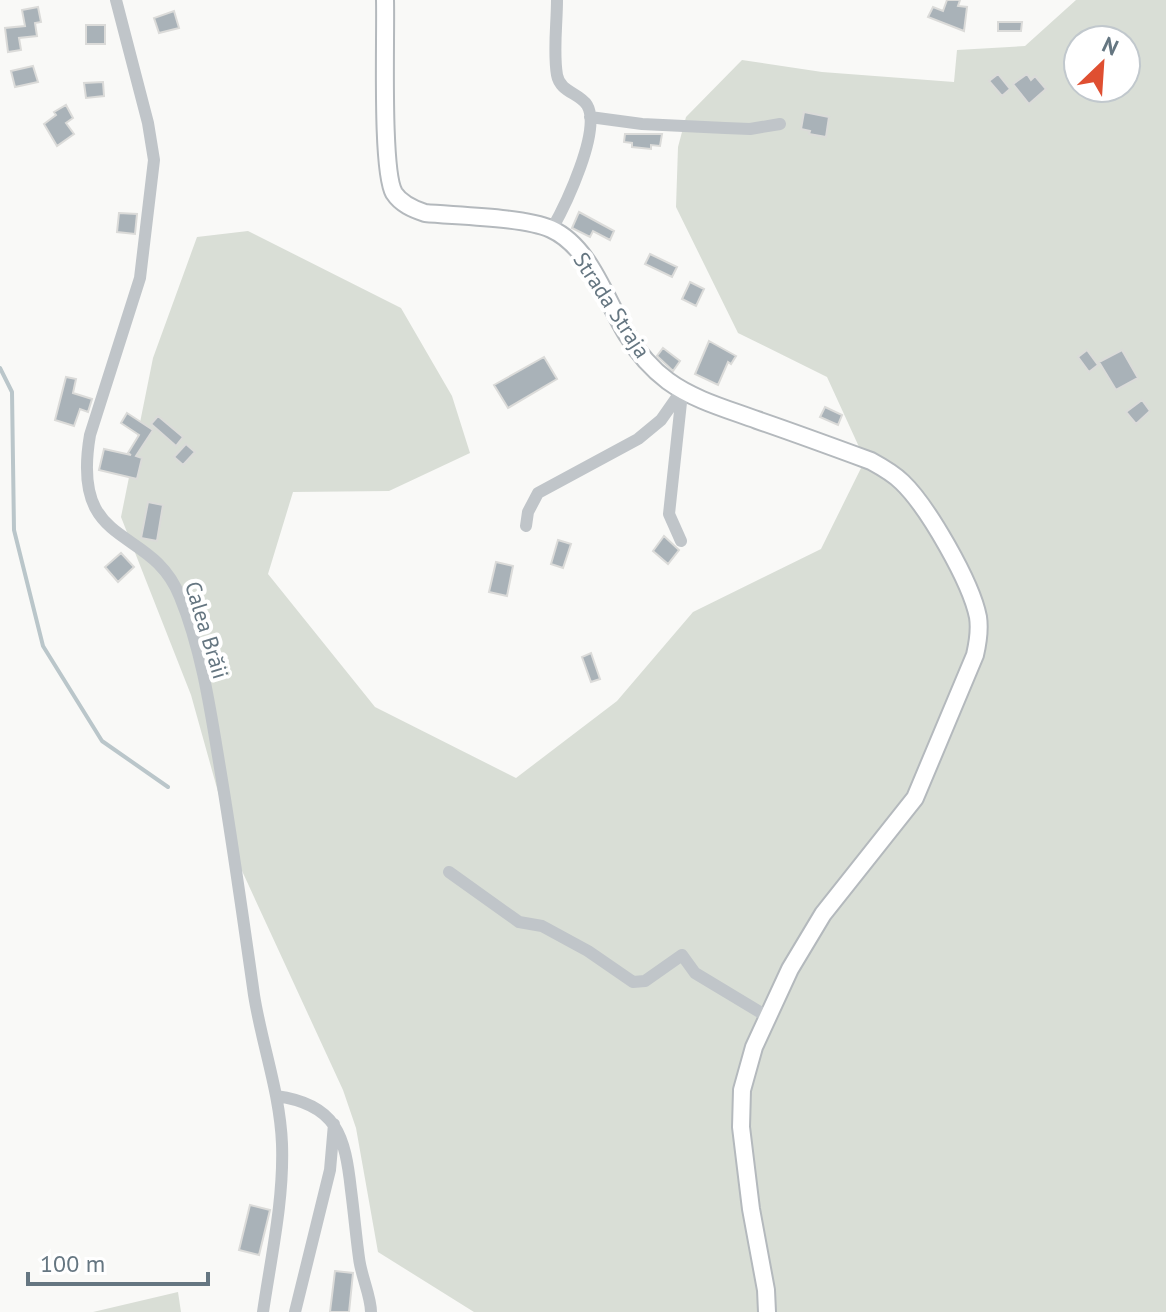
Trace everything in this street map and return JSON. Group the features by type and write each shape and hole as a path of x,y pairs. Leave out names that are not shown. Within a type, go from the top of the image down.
{"main road":[{"path":"385,0 387,148 389,177 396,196 425,213 521,222 552,229"},
{"name":"Strada Straja","path":"552,229 577,249 640,353 655,370 682,390 731,411 871,461 902,482 923,509 963,579 978,617 975,655 915,798 823,914 790,969 754,1047 742,1090 741,1127 767,1312"}],"street":[{"name":"Calea Brăii","path":"116,0 148,123 154,160 140,278 90,435 86,458 87,482 92,501 108,527 155,561 171,579 180,596 212,720 260,1035 276,1096 282,1146 281,1197 263,1312"},
{"path":"552,229 579,174 590,117 586,103 564,88 557,75 557,0"},
{"path":"590,117 642,124 750,129 780,124"},
{"path":"526,526 528,512 538,493 638,439 661,420 682,390"},
{"path":"681,541 669,514 682,390"},
{"path":"449,872 519,922 542,926 588,951 633,982 645,981 682,955 695,973 768,1017"},
{"path":"276,1096 314,1106 342,1136 361,1277 374,1310"},
{"path":"295,1312 330,1170 334,1124"}],"shaded area":[{"path":"1076,0 1166,0 1166,1312 474,1312 378,1252 356,1128 343,1090 237,860 191,695 121,517 153,358 197,237 248,231 401,308 452,396 470,453 389,491 293,492 268,574 375,707 516,778 617,701 693,612 821,549 865,460 827,377 738,333 676,207 678,147 686,117 742,60 822,72 954,82 957,50 1025,46"},
{"path":"178,1292 181,1312 93,1312"}],"building":[{"path":"947,0 960,0 958,6 967,7 964,31 928,17 933,7 943,11"},
{"path":"38,7 41,22 35,23 37,36 19,38 21,50 8,52 5,28 25,26 22,10"},
{"path":"174,11 179,28 159,33 154,18"},
{"path":"998,22 1022,22 1021,31 998,31"},
{"path":"86,25 105,25 105,44 86,44"},
{"path":"33,66 38,82 15,87 11,71"},
{"path":"998,74 1010,89 1002,96 989,81"},
{"path":"1027,74 1031,80 1035,76 1046,89 1029,104 1013,84"},
{"path":"103,82 104,96 86,98 84,83"},
{"path":"66,105 73,118 66,123 74,134 57,146 44,124 56,115 54,112"},
{"path":"804,112 829,117 826,137 801,129"},
{"path":"625,134 662,134 660,146 651,145 651,149 632,147 632,143 624,142"},
{"path":"579,212 614,231 610,240 593,231 590,237 572,228"},
{"path":"119,213 137,214 135,234 117,232"},
{"path":"650,254 677,267 672,277 645,264"},
{"path":"690,282 704,289 696,306 682,299"},
{"path":"709,341 736,356 731,364 728,362 718,385 695,374"},
{"path":"663,348 680,361 673,371 657,356"},
{"path":"1087,350 1098,365 1089,372 1078,357"},
{"path":"1122,350 1138,378 1116,390 1099,362"},
{"path":"544,357 557,379 508,408 494,385"},
{"path":"66,377 76,379 73,393 92,399 88,412 80,409 74,426 55,420"},
{"path":"1142,400 1150,411 1136,424 1126,412"},
{"path":"825,407 842,415 838,425 820,417"},
{"path":"127,413 153,430 136,456 142,458 137,479 99,470 104,449 131,455 128,453 139,435 121,423"},
{"path":"158,416 183,437 176,446 151,424"},
{"path":"186,444 195,452 183,465 174,457"},
{"path":"148,502 163,505 157,541 141,538"},
{"path":"664,536 679,550 668,564 653,551"},
{"path":"558,540 571,544 563,568 551,564"},
{"path":"121,553 134,567 118,582 105,567"},
{"path":"496,562 513,566 507,596 489,592"},
{"path":"591,653 600,679 591,682 582,657"},
{"path":"250,1205 270,1210 259,1255 239,1250"},
{"path":"335,1271 353,1273 349,1312 330,1312"}],"waterway":[{"path":"0,368 12,392 14,530 43,646 102,741 168,787"}]}
